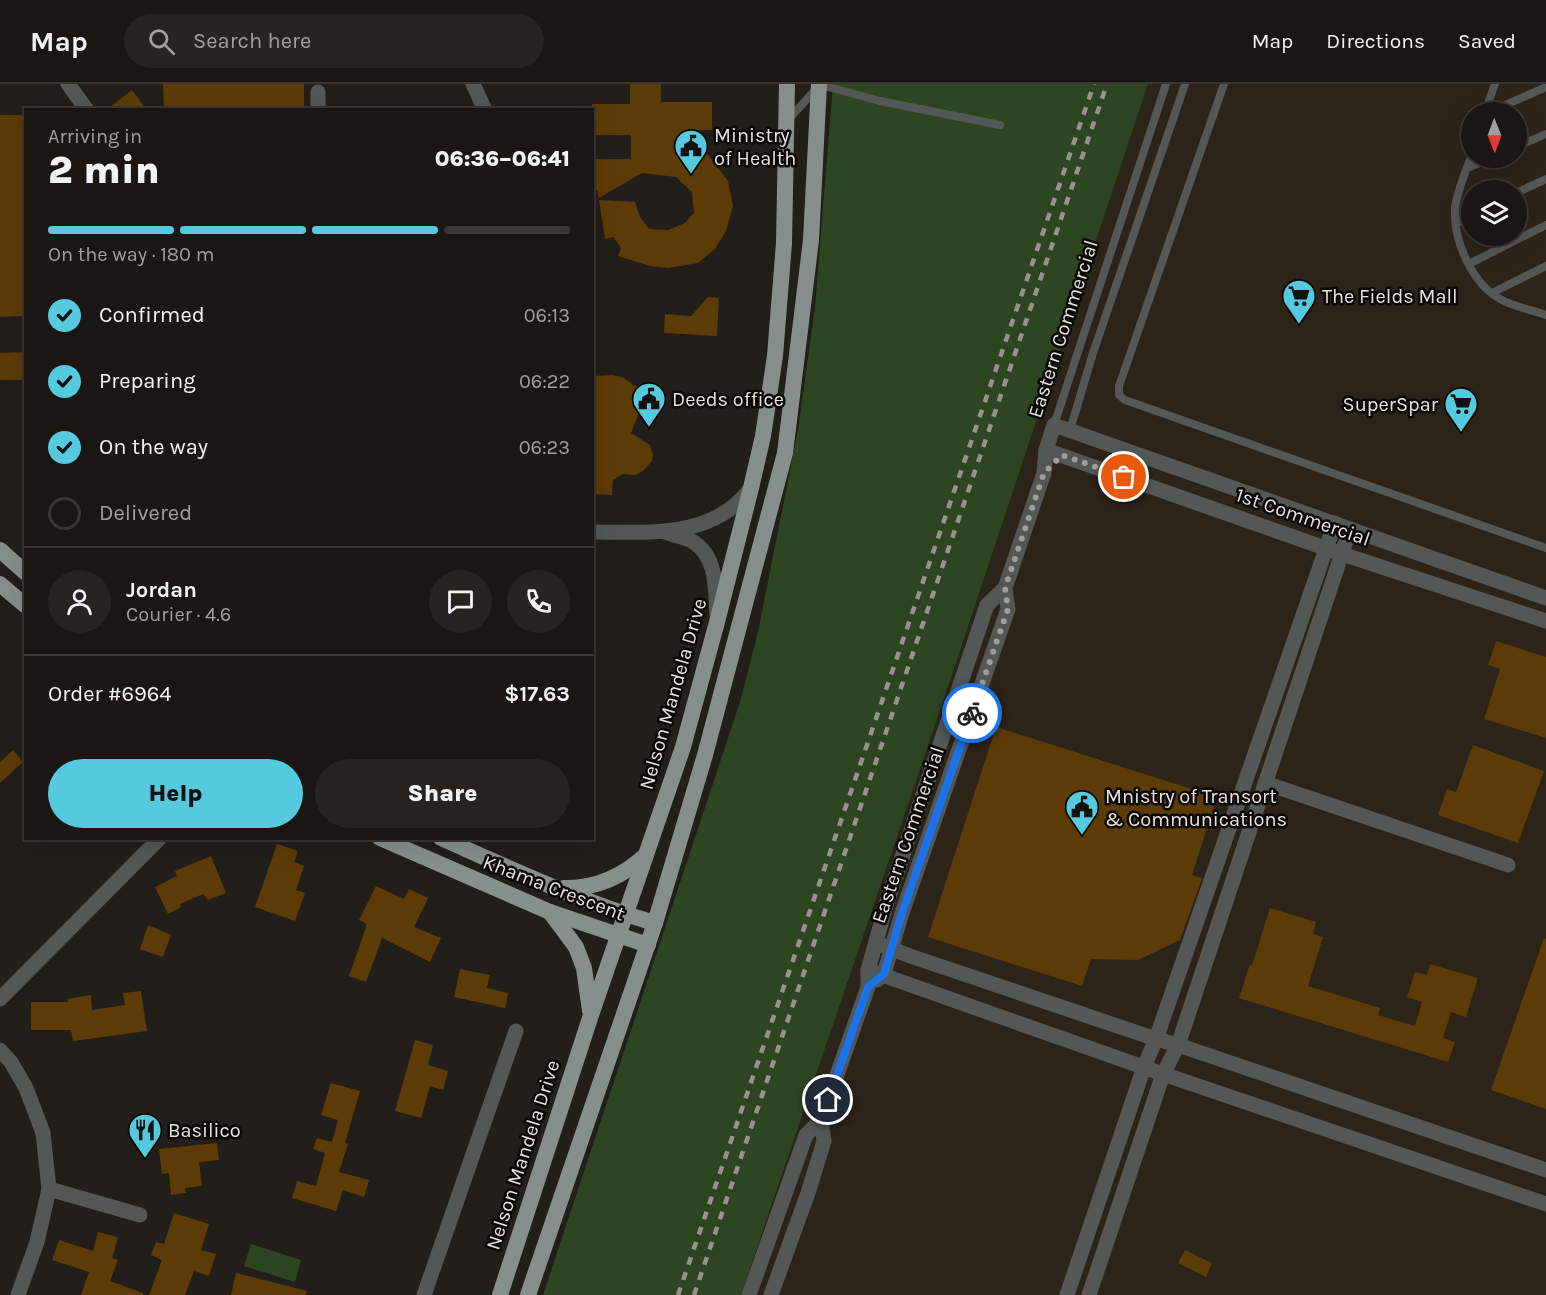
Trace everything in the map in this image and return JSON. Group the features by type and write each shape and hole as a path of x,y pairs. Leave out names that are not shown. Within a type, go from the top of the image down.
{"main road":[{"name":"Nelson Mandela Drive","path":"500,1295 590,1018 683,747 751,488 763,436 775,356 784,243 787,84"},
{"path":"528,1295 655,923 718,709 785,453 811,240 818,85"},
{"path":"0,549 24,571"},
{"path":"0,584 24,604"},
{"name":"Khama Crescent","path":"386,840 550,912 648,945"},
{"name":"Khama Crescent","path":"446,840 557,888 626,915 655,923"},
{"path":"557,888 578,889 609,881 646,855"},
{"path":"550,912 576,946 586,976 590,1018"}],"street":[{"path":"68,84 86,108"},
{"path":"473,84 483,108"},
{"path":"318,92 318,108"},
{"name":"1st Commercial","path":"1054,425 1546,598"},
{"name":"Eastern Commercial","path":"884,974 902,913 1008,609 1005,588 1044,473 1046,450 1054,425"},
{"path":"1044,473 1062,455 1070,430"},
{"name":"1st Commercial","path":"1046,450 1342,554 1546,621"},
{"path":"594,532 664,532 699,525 739,504 751,488"},
{"path":"1067,1295 1144,1067 1156,1039 1335,523"},
{"path":"1089,1295 1163,1074 1178,1045 1350,528"},
{"path":"664,532 691,541 706,553 711,563 717,622"},
{"name":"Eastern Commercial","path":"749,1295 806,1135 821,1120 868,987 868,969 891,891 987,605 1005,588"},
{"path":"1265,783 1508,865"},
{"path":"0,999 158,840"},
{"path":"876,943 1546,1170"},
{"path":"868,969 1163,1074 1546,1204"},
{"path":"868,987 884,974"},
{"path":"424,1295 516,1031"},
{"path":"0,1050 11,1062 26,1088 43,1133 49,1189 37,1242 18,1295"},
{"name":"Eastern Commercial","path":"771,1295 824,1141 821,1120"},
{"path":"49,1189 140,1215"}],"lane":[{"name":"Eastern Commercial","path":"1054,425 1166,84"},
{"path":"1070,430 1093,353 1185,84"},
{"path":"1224,84 1119,386 1119,395 1125,400 1546,548"},
{"path":"1489,102 1495,84"},
{"path":"787,121 818,85 1000,125"},
{"path":"1512,102 1546,87"},
{"path":"1527,142 1546,134"},
{"path":"1467,168 1455,207 1456,233 1469,264 1483,287 1502,300 1546,315"},
{"path":"1527,188 1546,179"},
{"path":"1456,223 1461,221"},
{"path":"1469,264 1546,225"},
{"path":"1492,293 1546,266"}],"shaded area":[{"path":"1148,84 1546,84 1546,1295 741,1295 949,684"}],"green space":[{"path":"833,84 1148,84 949,684 741,1295 543,1295 740,702 758,632 798,430 815,308"},
{"path":"251,1244 301,1260 295,1282 244,1266"}],"building":[{"path":"163,84 304,84 304,108 164,108"},
{"name":"Ministry of Health","path":"630,84 661,84 661,102 712,102 712,130 689,130 728,181 733,206 726,231 715,249 698,263 668,268 650,266 618,256 621,248 613,237 605,239 599,200 635,202 640,217 649,229 668,230 685,223 694,213 692,192 676,177 642,173 599,198 597,190 594,190 594,159 631,159 631,135 594,135 592,104 630,104"},
{"path":"132,90 146,108 109,108"},
{"path":"0,115 24,115 24,316 0,317"},
{"path":"708,297 719,298 717,336 664,333 665,314 691,316"},
{"path":"24,352 24,380 0,380 0,353"},
{"path":"613,375 624,378 634,386 657,386 654,414 639,413 631,433 650,445 652,461 643,471 635,475 623,474 613,480 612,495 594,494 594,376"},
{"path":"1496,641 1546,657 1546,738 1484,719 1500,669 1488,665"},
{"name":"Mnistry of Transort & Communications","path":"996,727 1217,797 1192,875 1202,878 1180,940 1138,960 1091,959 1082,986 928,937"},
{"path":"1473,745 1544,771 1518,843 1438,815 1447,789 1456,792"},
{"path":"13,750 23,762 0,783 0,762"},
{"path":"277,844 298,851 294,862 304,866 296,890 305,893 295,921 255,907"},
{"path":"211,856 226,893 208,900 203,894 180,904 181,907 168,914 155,887 177,876 175,871"},
{"path":"376,886 404,899 409,889 428,898 414,927 441,938 430,962 382,938 366,982 349,976 367,924 359,920"},
{"path":"1270,908 1316,922 1313,934 1323,937 1308,986 1380,1008 1378,1015 1415,1026 1422,1002 1407,997 1415,972 1427,975 1430,964 1478,978 1466,1017 1451,1012 1443,1038 1455,1042 1448,1062 1239,998"},
{"path":"148,925 171,935 163,957 140,949"},
{"path":"1544,938 1546,939 1546,1109 1491,1090"},
{"path":"460,969 490,975 487,988 508,993 505,1008 454,997"},
{"path":"141,991 147,1031 73,1041 71,1030 31,1030 31,1002 68,1002 67,999 91,995 92,1010 125,1005 123,993"},
{"path":"415,1040 433,1045 428,1065 448,1071 443,1090 430,1086 421,1118 395,1111"},
{"path":"331,1083 360,1091 339,1172 369,1180 364,1197 343,1190 336,1211 292,1198 297,1181 316,1186 325,1153 313,1149 317,1138 332,1142 338,1120 321,1115"},
{"path":"217,1143 219,1160 199,1162 202,1186 185,1188 186,1193 171,1195 169,1173 162,1174 159,1149"},
{"path":"174,1213 209,1224 201,1250 216,1254 209,1276 194,1271 185,1295 149,1295 162,1260 151,1255 156,1242 164,1244"},
{"path":"98,1232 118,1237 112,1258 118,1260 110,1281 143,1293 143,1295 81,1295 89,1272 52,1260 59,1240 93,1251"},
{"path":"1185,1250 1212,1263 1206,1277 1178,1263"},
{"path":"236,1273 307,1291 306,1295 231,1295"}],"railway":[{"path":"678,1295 1094,84"},
{"path":"694,1295 1107,84"}],"way so far":[{"path":"972,713 1008,609 1005,588 1044,473 1062,455 1124,477"}],"place":[{"name":"Ministry of Health","path":"691,175"},
{"name":"The Fields Mall","path":"1299,325"},
{"name":"Deeds office","path":"649,428"},
{"name":"SuperSpar","path":"1461,433"},
{"name":"Mnistry of Transort & Communications","path":"1082,836"},
{"name":"Basilico","path":"145,1159"}],"route":[{"path":"828,1100 868,987 884,974 902,913 972,713"}]}
